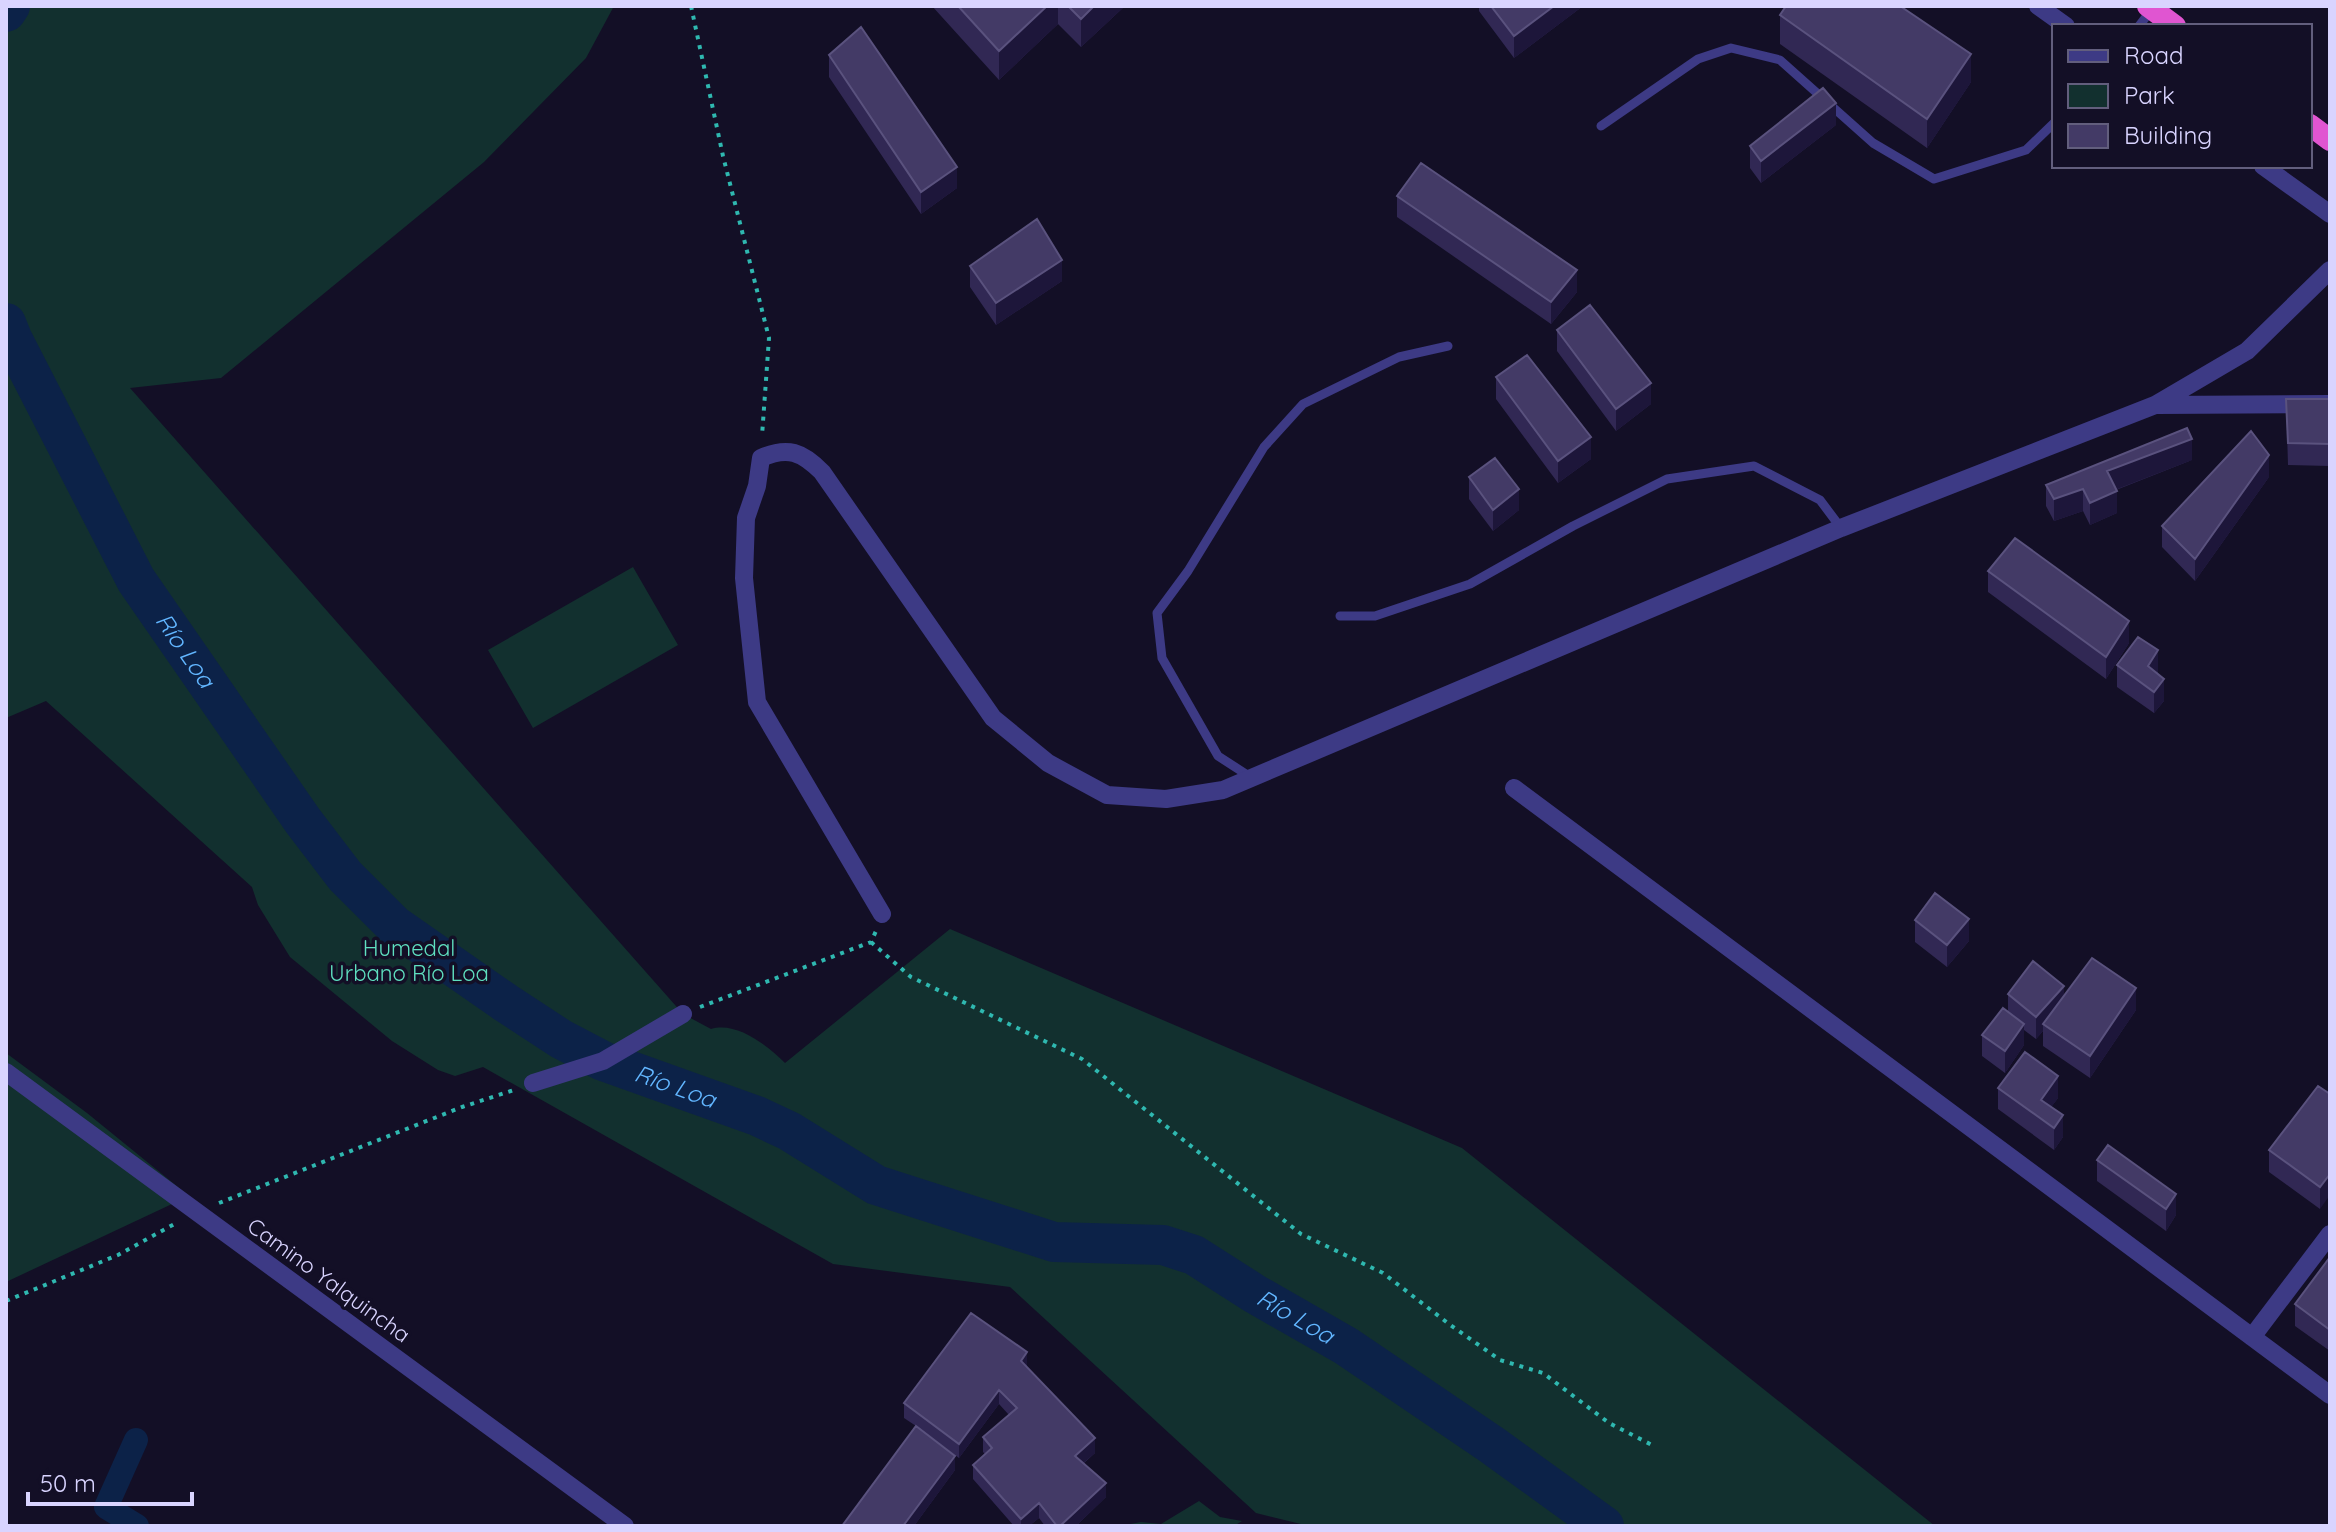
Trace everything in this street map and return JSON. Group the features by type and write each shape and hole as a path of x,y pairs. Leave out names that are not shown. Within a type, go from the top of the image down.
{"highway":[{"path":"2146,14 2170,24"},
{"path":"2312,126 2330,140"}],"street":[{"path":"2038,6 2063,24"},
{"path":"2266,168 2330,214"},
{"path":"882,914 757,702 744,578 746,518 757,486 761,458 775,452 791,453 808,458 822,472 993,718 1048,763 1107,795 1166,799 1223,790 1841,528 2155,405 2247,351 2330,270"},
{"path":"2155,405 2330,404"},
{"path":"1514,788 2330,1395"},
{"path":"533,1083 603,1061 683,1014"},
{"name":"Camino Yalquincha","path":"6,1072 625,1526"},
{"path":"2252,1337 2330,1234"}],"lane":[{"path":"1601,126 1698,59 1731,48 1780,60 1873,143 1934,179 2026,150 2052,125"},
{"path":"1252,778 1218,756 1162,658 1157,613 1188,571 1264,447 1303,404 1399,357 1448,346"},
{"path":"1340,616 1375,616 1470,584 1573,526 1667,479 1754,466 1820,500 1841,528"}],"path":[{"path":"691,6 723,156 769,338 761,458"},
{"path":"683,1014 871,942 882,914"},
{"path":"871,942 911,977 1082,1059 1301,1234 1383,1273 1500,1360 1543,1373 1609,1423 1652,1445"},
{"path":"6,1301 118,1255 196,1212 462,1107 533,1083"}],"green space":[{"name":"Humedal Urbano Río Loa","path":"6,6 614,6 586,58 484,162 221,378 130,388 683,1014 711,1029 721,1027 741,1032 770,1049 785,1063 950,929 1462,1148 1935,1526 1309,1526 1256,1513 1010,1287 833,1264 483,1067 455,1076 438,1070 392,1041 290,957 258,905 252,887 46,701 6,718"},
{"path":"633,567 678,645 533,728 488,650"},
{"path":"6,1053 87,1113 189,1196 6,1282"},
{"path":"1199,1501 1220,1517 1242,1521 1234,1526 1120,1526 1141,1522 1161,1524"}],"building":[{"path":"958,6 1047,6 999,51"},
{"path":"1068,6 1094,6 1081,19"},
{"path":"1491,6 1554,6 1514,36"},
{"path":"1786,6 1900,6 1971,54 1927,119 1780,15"},
{"path":"861,27 957,167 921,192 829,55"},
{"path":"1823,88 1836,103 1761,161 1750,146"},
{"path":"1421,163 1577,270 1551,302 1397,196"},
{"path":"1037,219 1062,260 996,303 970,266"},
{"path":"1590,305 1651,383 1616,409 1557,330"},
{"path":"1527,355 1591,437 1558,461 1496,377"},
{"path":"2286,399 2330,399 2330,444 2288,443"},
{"path":"2187,428 2192,439 2107,471 2117,491 2090,503 2083,489 2054,499 2046,485"},
{"path":"2251,431 2269,455 2195,559 2162,526"},
{"path":"1495,458 1519,489 1493,510 1469,477"},
{"path":"2015,538 2129,621 2106,657 1988,571"},
{"path":"2138,637 2158,650 2148,666 2164,679 2154,692 2117,665"},
{"path":"1935,893 1969,919 1947,945 1915,920"},
{"path":"2092,958 2136,988 2090,1056 2043,1024"},
{"path":"2033,961 2064,986 2036,1017 2008,994"},
{"path":"2003,1008 2024,1024 2005,1051 1982,1035"},
{"path":"2025,1052 2058,1076 2041,1100 2063,1115 2054,1128 1998,1088"},
{"path":"2318,1086 2330,1094 2330,1174 2320,1187 2269,1150"},
{"path":"2108,1145 2176,1194 2166,1209 2097,1160"},
{"path":"2330,1257 2330,1330 2295,1304"},
{"path":"971,1313 1027,1352 1021,1361 1095,1438 1075,1456 1106,1483 1060,1526 1039,1503 1021,1519 973,1465 992,1448 983,1437 1017,1408 999,1390 959,1444 904,1403"},
{"path":"916,1426 955,1456 903,1526 842,1526"}],"waterway":[{"name":"Río Loa","path":"6,12 10,6"},
{"name":"Río Loa","path":"6,323 136,580 303,821 345,876 394,925 561,1039 603,1061 757,1116 789,1131 876,1185 1054,1242 1163,1245 1194,1255 1346,1346 1604,1526"},
{"path":"136,1440 106,1507 137,1526"}]}
